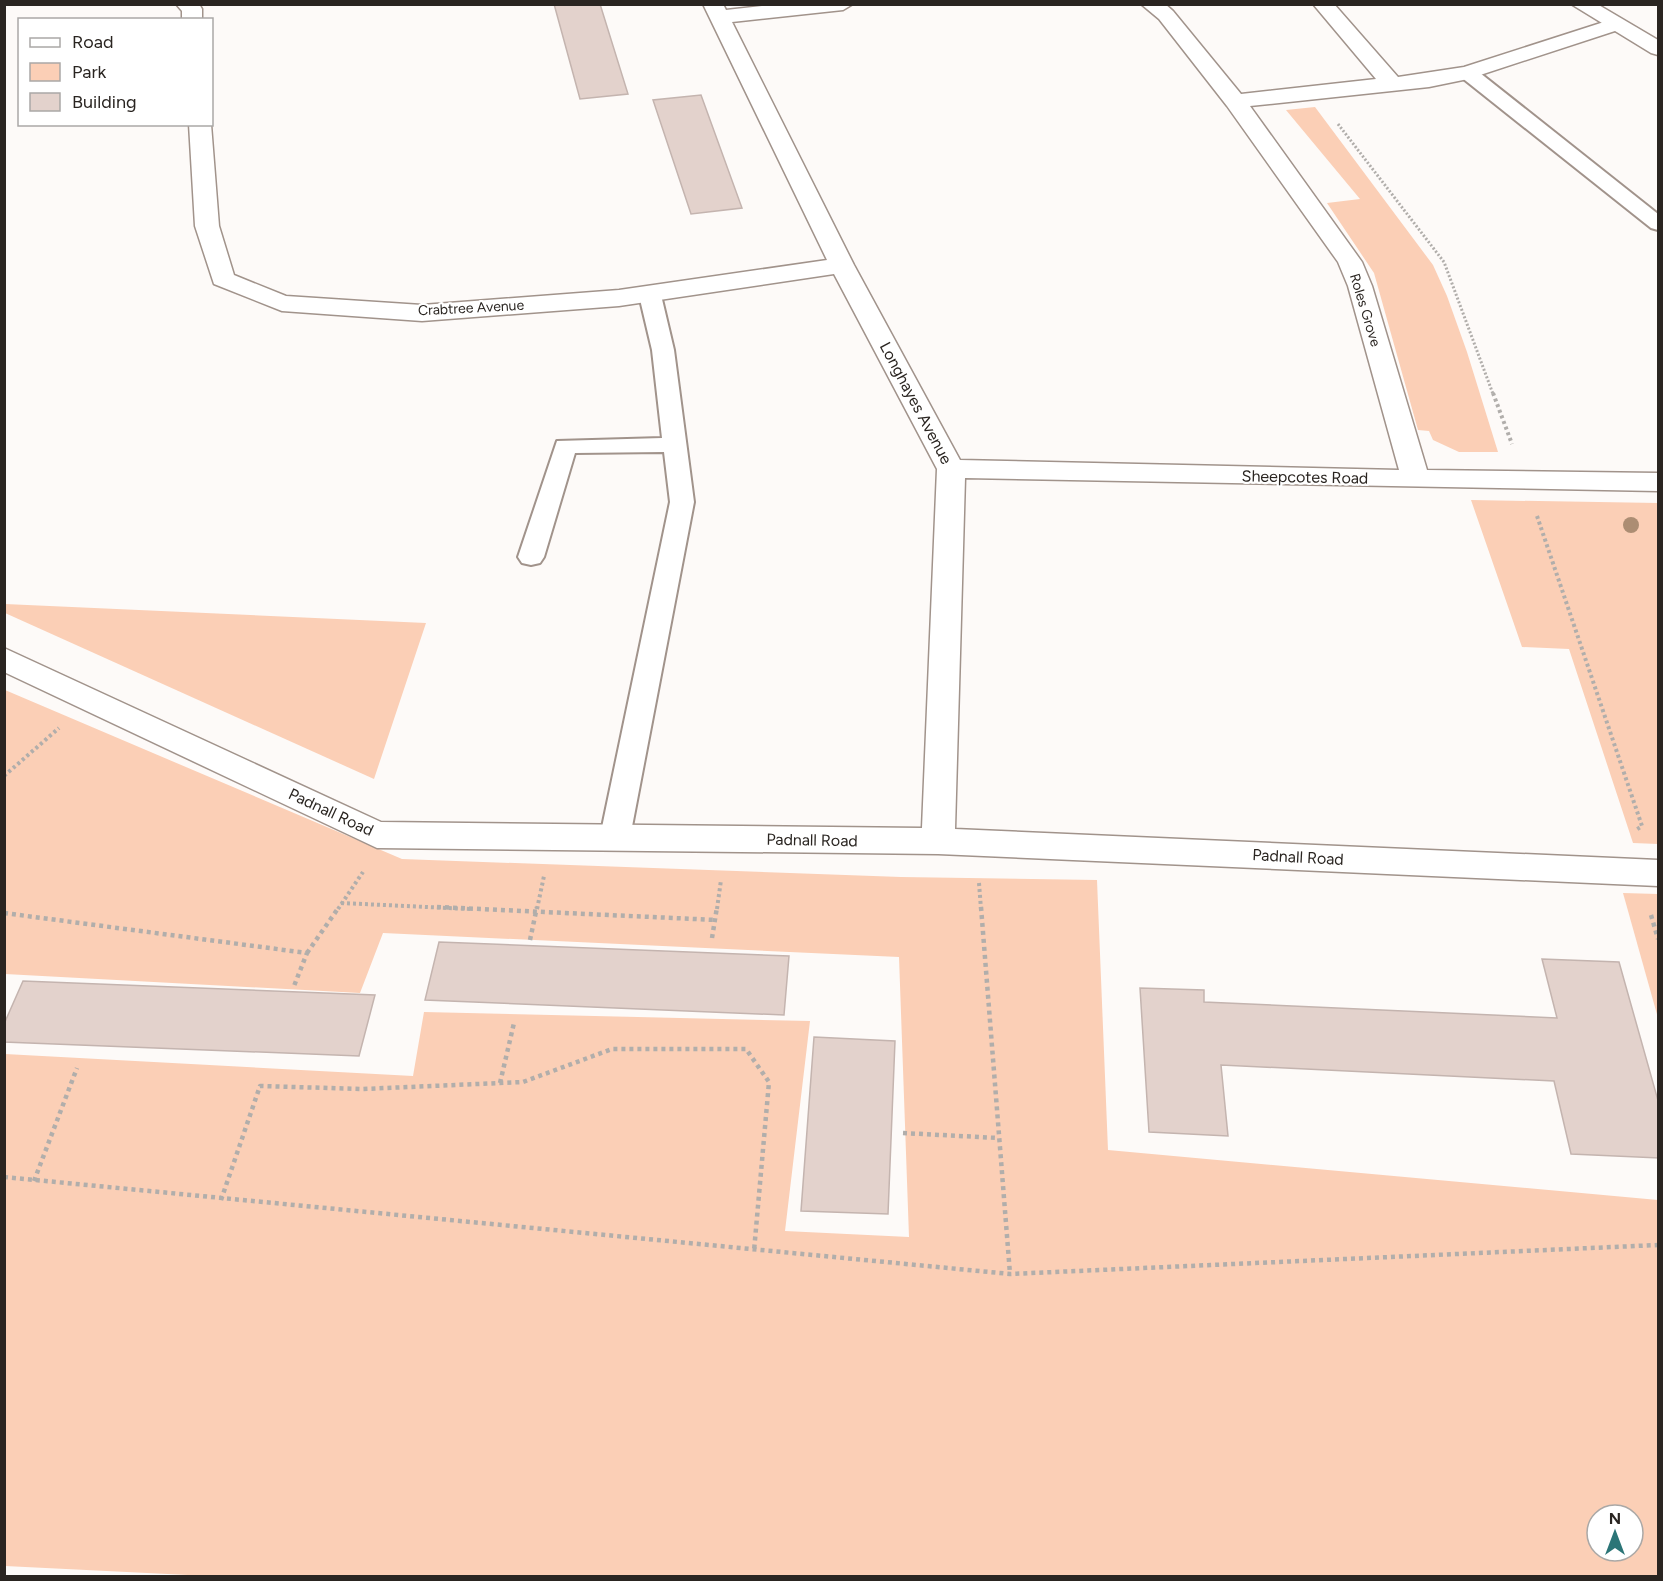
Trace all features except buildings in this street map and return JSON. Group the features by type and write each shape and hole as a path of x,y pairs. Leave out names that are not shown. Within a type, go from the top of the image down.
{"street":[{"path":"186,4 192,9 192,18"},
{"path":"717,11 843,4"},
{"name":"Roles Grove","path":"1151,4 1166,15 1235,101 1350,262 1360,286 1416,479"},
{"path":"1323,4 1392,84"},
{"path":"1581,4 1659,50"},
{"name":"Longhayes Avenue","path":"717,11 842,265 951,469 938,841"},
{"path":"1235,101 1392,84 1468,73 1614,25"},
{"name":"Crabtree Avenue","path":"200,126 207,226 224,279 282,303 422,313 651,295 842,265"},
{"name":"Sheepcotes Road","path":"951,469 1659,482"},
{"name":"Padnall Road","path":"4,659 377,835 938,841 1648,873"}],"lane":[{"path":"1468,73 1659,224"},
{"path":"615,837 681,502 663,350 651,295"},
{"path":"531,557 565,446 675,445"}],"path":[{"path":"1314,93 1444,262 1514,449"},
{"path":"1536,512 1642,826 1626,835 1648,873"},
{"path":"4,776 91,700"},
{"path":"294,986 307,953 389,835"},
{"path":"530,940 553,837"},
{"path":"712,938 726,839"},
{"path":"976,843 1010,1274"},
{"path":"341,903 716,920"},
{"path":"4,913 307,953"},
{"path":"500,1083 514,1023"},
{"path":"221,1200 260,1086 363,1089 523,1082 612,1049 746,1049 769,1082 754,1251"},
{"path":"34,1181 77,1068"},
{"path":"903,1133 999,1138"},
{"path":"4,1178 1010,1274 1659,1245"}],"green space":[{"path":"1315,107 1433,265 1467,352 1498,452 1459,452 1433,440 1429,431 1418,430 1374,273 1327,203 1360,199 1286,110"},
{"path":"1471,500 1658,503 1658,844 1633,843 1569,649 1522,647"},
{"path":"5,604 426,623 374,779 5,613"},
{"path":"5,690 402,859 901,877 1097,880 1108,1150 1658,1200 1658,1576 208,1576 5,1566 5,1054 413,1076 424,1012 810,1021 785,1231 909,1237 899,957 383,933 360,993 5,974"},
{"path":"1623,893 1658,894 1658,1018"}]}
